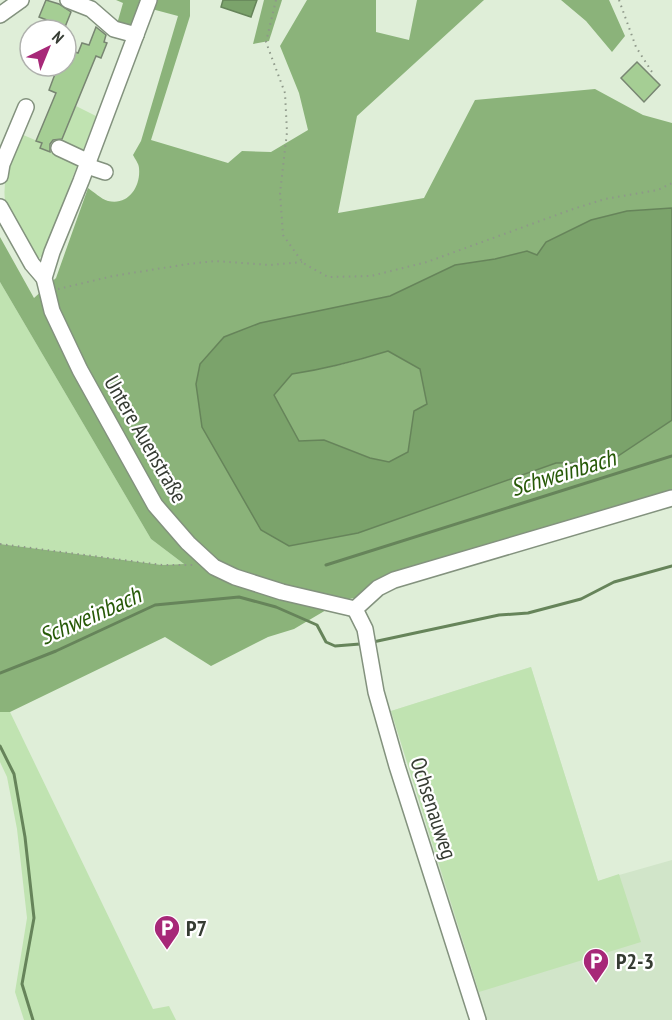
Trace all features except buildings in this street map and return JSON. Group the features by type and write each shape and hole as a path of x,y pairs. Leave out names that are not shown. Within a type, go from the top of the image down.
{"street":[{"path":"0,15 21,0"},
{"path":"68,0 92,9 114,28 136,34"},
{"path":"45,284 52,252 88,164 149,0"},
{"path":"0,176 2,164 26,107"},
{"path":"59,148 105,172"},
{"name":"Untere Auenstraße","path":"0,207 45,284 60,332 155,504 171,526 214,567 266,588 355,609"},
{"path":"355,609 378,588 394,580 672,498"},
{"name":"Ochsenauweg","path":"355,609 367,643 376,692 397,766 478,1020"}],"path":[{"path":"276,0 266,42 285,93 287,132 280,193 283,235 302,262 328,277 371,276 427,262 573,209 605,199 658,190 672,183"},
{"path":"619,0 636,47 652,72"},
{"path":"45,284 214,261 270,265 302,262"},
{"path":"0,544 162,565 184,564 214,567"}],"shaded area":[{"path":"116,0 190,0 190,16 151,140 228,163 242,151 271,152 308,130 299,93 280,46 307,0 376,0 376,32 409,40 417,0 484,0 357,116 338,213 424,198 475,100 595,89 643,115 672,123 672,208 627,211 591,220 546,242 537,255 527,251 455,265 390,296 224,337 200,364 196,384 289,546 358,533 556,463 609,462 672,420 672,492 375,582 355,598 343,600 294,629 268,637 211,666 165,637 10,712 0,712 0,544 162,565 184,564 151,539 0,282 0,237 34,298 56,278 88,188 105,200 115,202 122,201 132,194 138,182 139,168 133,155 141,141 178,16 148,8 129,28 117,24 123,3"},
{"path":"223,0 257,0 251,17 221,7"},
{"path":"264,0 282,0 269,41 253,44"},
{"path":"561,0 609,0 625,36 612,52 586,21"},
{"path":"76,106 96,116 43,255 38,259 6,205 6,178 21,134 42,143 41,148 56,154"},
{"path":"672,208 672,420 609,462 556,463 358,533 289,546 261,530 202,427 196,384 200,364 224,337 260,323 390,296 455,265 527,251 537,255 546,242 591,220 627,211","holes":["388,351 420,369 427,404 414,411 408,452 389,462 370,458 324,440 299,441 274,395 292,374"]},
{"path":"0,282 151,539 184,564 162,565 0,544"},
{"path":"388,351 420,369 427,404 411,434 408,452 389,463 324,440 299,441 273,395 292,373 340,365"},
{"path":"531,667 598,881 672,860 672,1020 486,1020 391,711"},
{"path":"531,667 598,881 619,874 641,942 479,992 391,711"},
{"path":"0,712 10,712 153,1009 169,1006 176,1020 24,1020 15,992 27,918 17,829 7,777 0,762"}],"waterway":[{"name":"Schweinbach","path":"326,565 672,456"},
{"name":"Schweinbach","path":"373,642 499,615 528,613 581,599 614,582 672,566"},
{"name":"Schweinbach","path":"0,673 56,651 155,605 239,597 276,607 317,625 326,642 335,646 360,644"},
{"name":"Schweinbach","path":"0,746 14,774 25,837 34,918 22,984 33,1020"}],"place":[{"name":"P7","path":"167,951"},
{"name":"P2-3","path":"596,984"}]}
